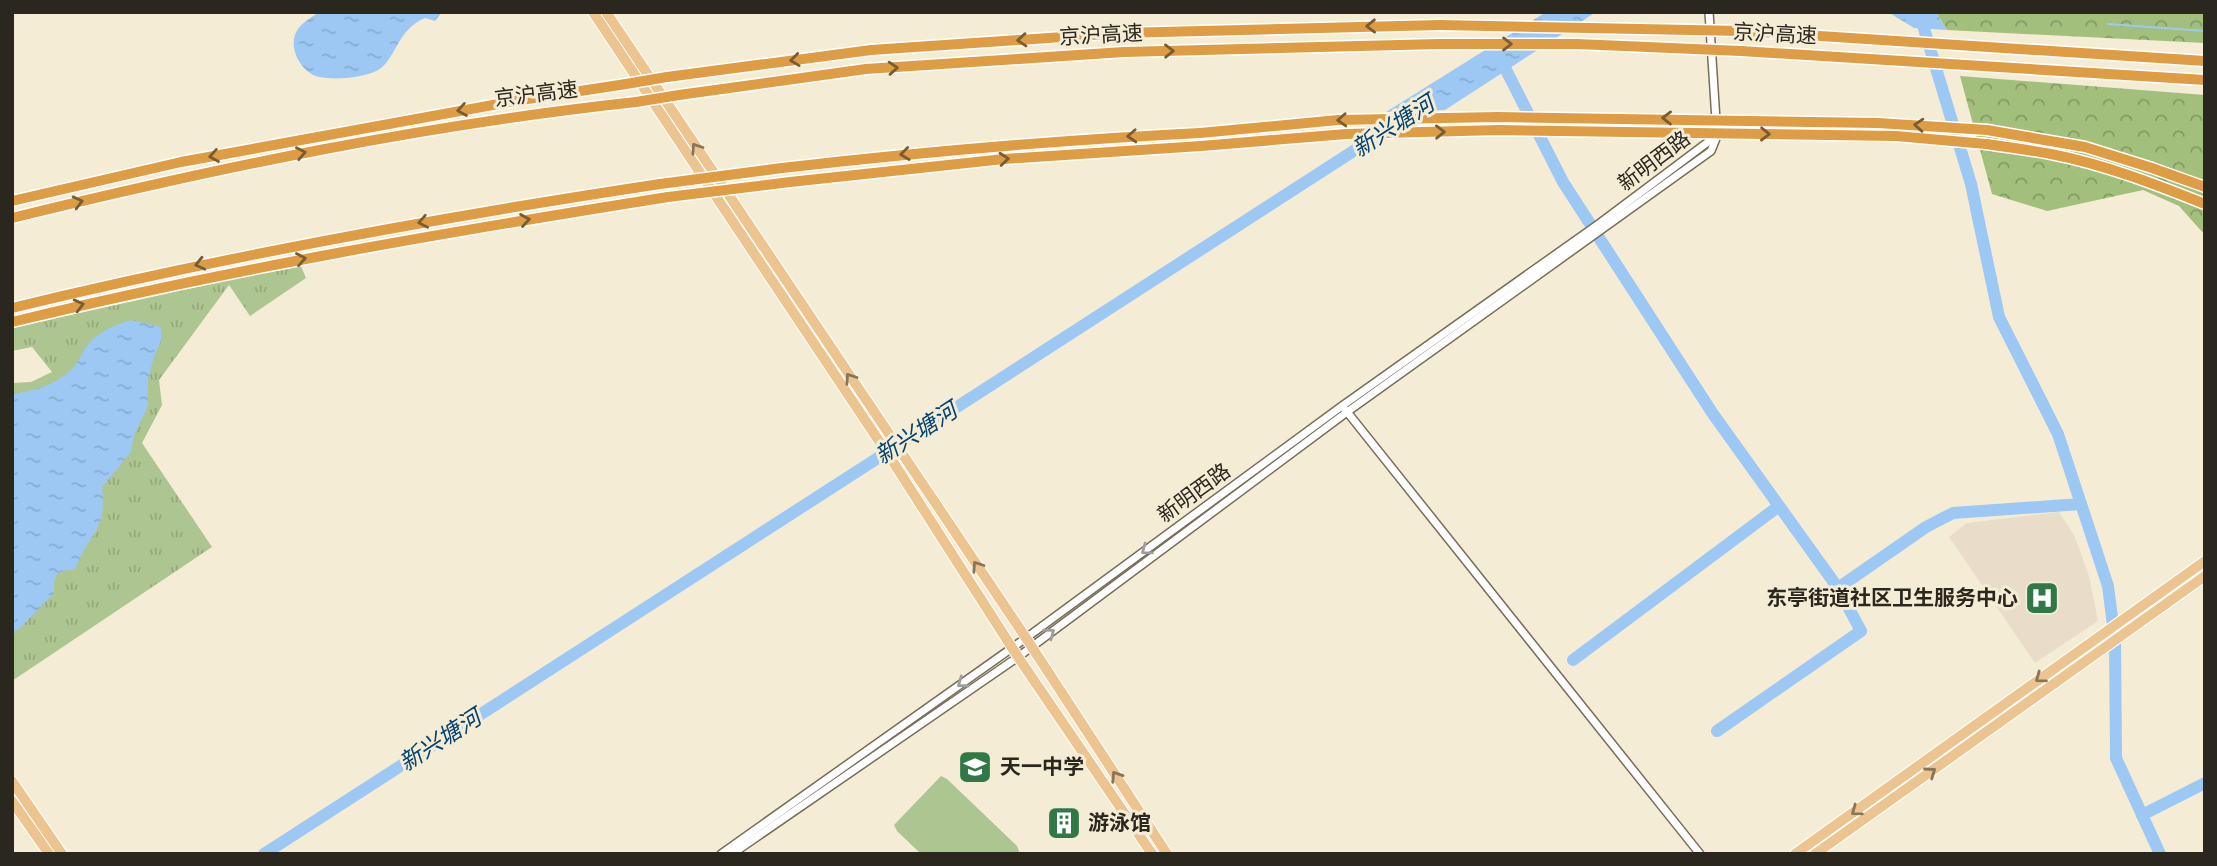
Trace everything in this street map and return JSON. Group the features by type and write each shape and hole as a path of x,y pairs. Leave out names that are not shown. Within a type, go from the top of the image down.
{"highway":[{"name":"京沪高速","path":"12,201 181,162 514,101 667,77 871,50 1121,33 1440,25 1742,31 2205,61"},
{"name":"京沪高速","path":"12,218 165,180 408,132 524,114 636,102 866,69 1124,52 1438,44 1577,44 1741,51 2205,80"},
{"path":"12,308 239,256 466,214 660,184 921,152 1200,133 1338,120 1498,117 1878,123 1987,130 2085,147 2205,187"},
{"path":"12,321 268,265 472,228 668,197 1004,159 1346,134 1499,131 1896,136 1986,144 2051,154 2159,185 2205,204"}],"main road":[{"path":"593,12 1152,854"},
{"path":"606,12 1029,643 1167,854"},
{"path":"1795,854 2205,561"},
{"path":"1815,854 2205,576"},
{"path":"12,781 62,854"},
{"path":"12,800 49,854"}],"street":[{"name":"新明西路","path":"721,854 1029,643 1717,136 1709,12"},
{"path":"1345,409 1700,854"},
{"name":"新明西路","path":"732,854 1016,652"}],"shaded area":[{"name":"东亭街道社区卫生服务中心","path":"2059,512 2074,535 2089,576 2098,621 2035,663 1949,537 1967,523"}],"green space":[{"path":"1936,12 2205,12 2205,43 1947,30"},
{"path":"1960,76 2205,95 2205,235 2179,206 2143,190 2047,211 1992,194"},
{"path":"300,264 306,278 250,316 229,285 159,380 162,405 142,443 212,547 12,681 12,383 31,382 52,372 32,347 12,351 12,328"},
{"path":"941,776 1017,846 1020,854 921,854 897,831 894,825"}],"water":[{"path":"319,12 442,12 435,21 425,18 407,30 381,68 361,76 332,78 319,77 306,70 295,51 298,29"},
{"path":"1546,12 1596,12 1445,110 1386,112"},
{"path":"1888,12 1936,12 1947,30 1914,28"},
{"path":"131,320 161,327 161,341 148,379 148,406 134,435 131,452 102,487 103,502 99,524 75,570 57,574 54,593 18,630 12,631 12,394 37,389 67,374 94,338 111,327"}],"waterway":[{"path":"1919,12 1971,184 1999,317 2058,434 2108,586 2115,641 2116,758 2160,854"},
{"path":"2108,24 2205,31"},
{"path":"1500,58 1563,182 1713,414 1838,588 1926,527 1953,513 2081,504"},
{"name":"新兴塘河","path":"264,854 1428,103"},
{"path":"1573,660 1779,506"},
{"path":"1717,731 1861,631 1838,588"},
{"path":"2142,815 2205,783"}],"place":[{"name":"东亭街道社区卫生服务中心","path":"2042,598"},
{"name":"天一中学","path":"975,767"},
{"name":"游泳馆","path":"1064,823"}]}
